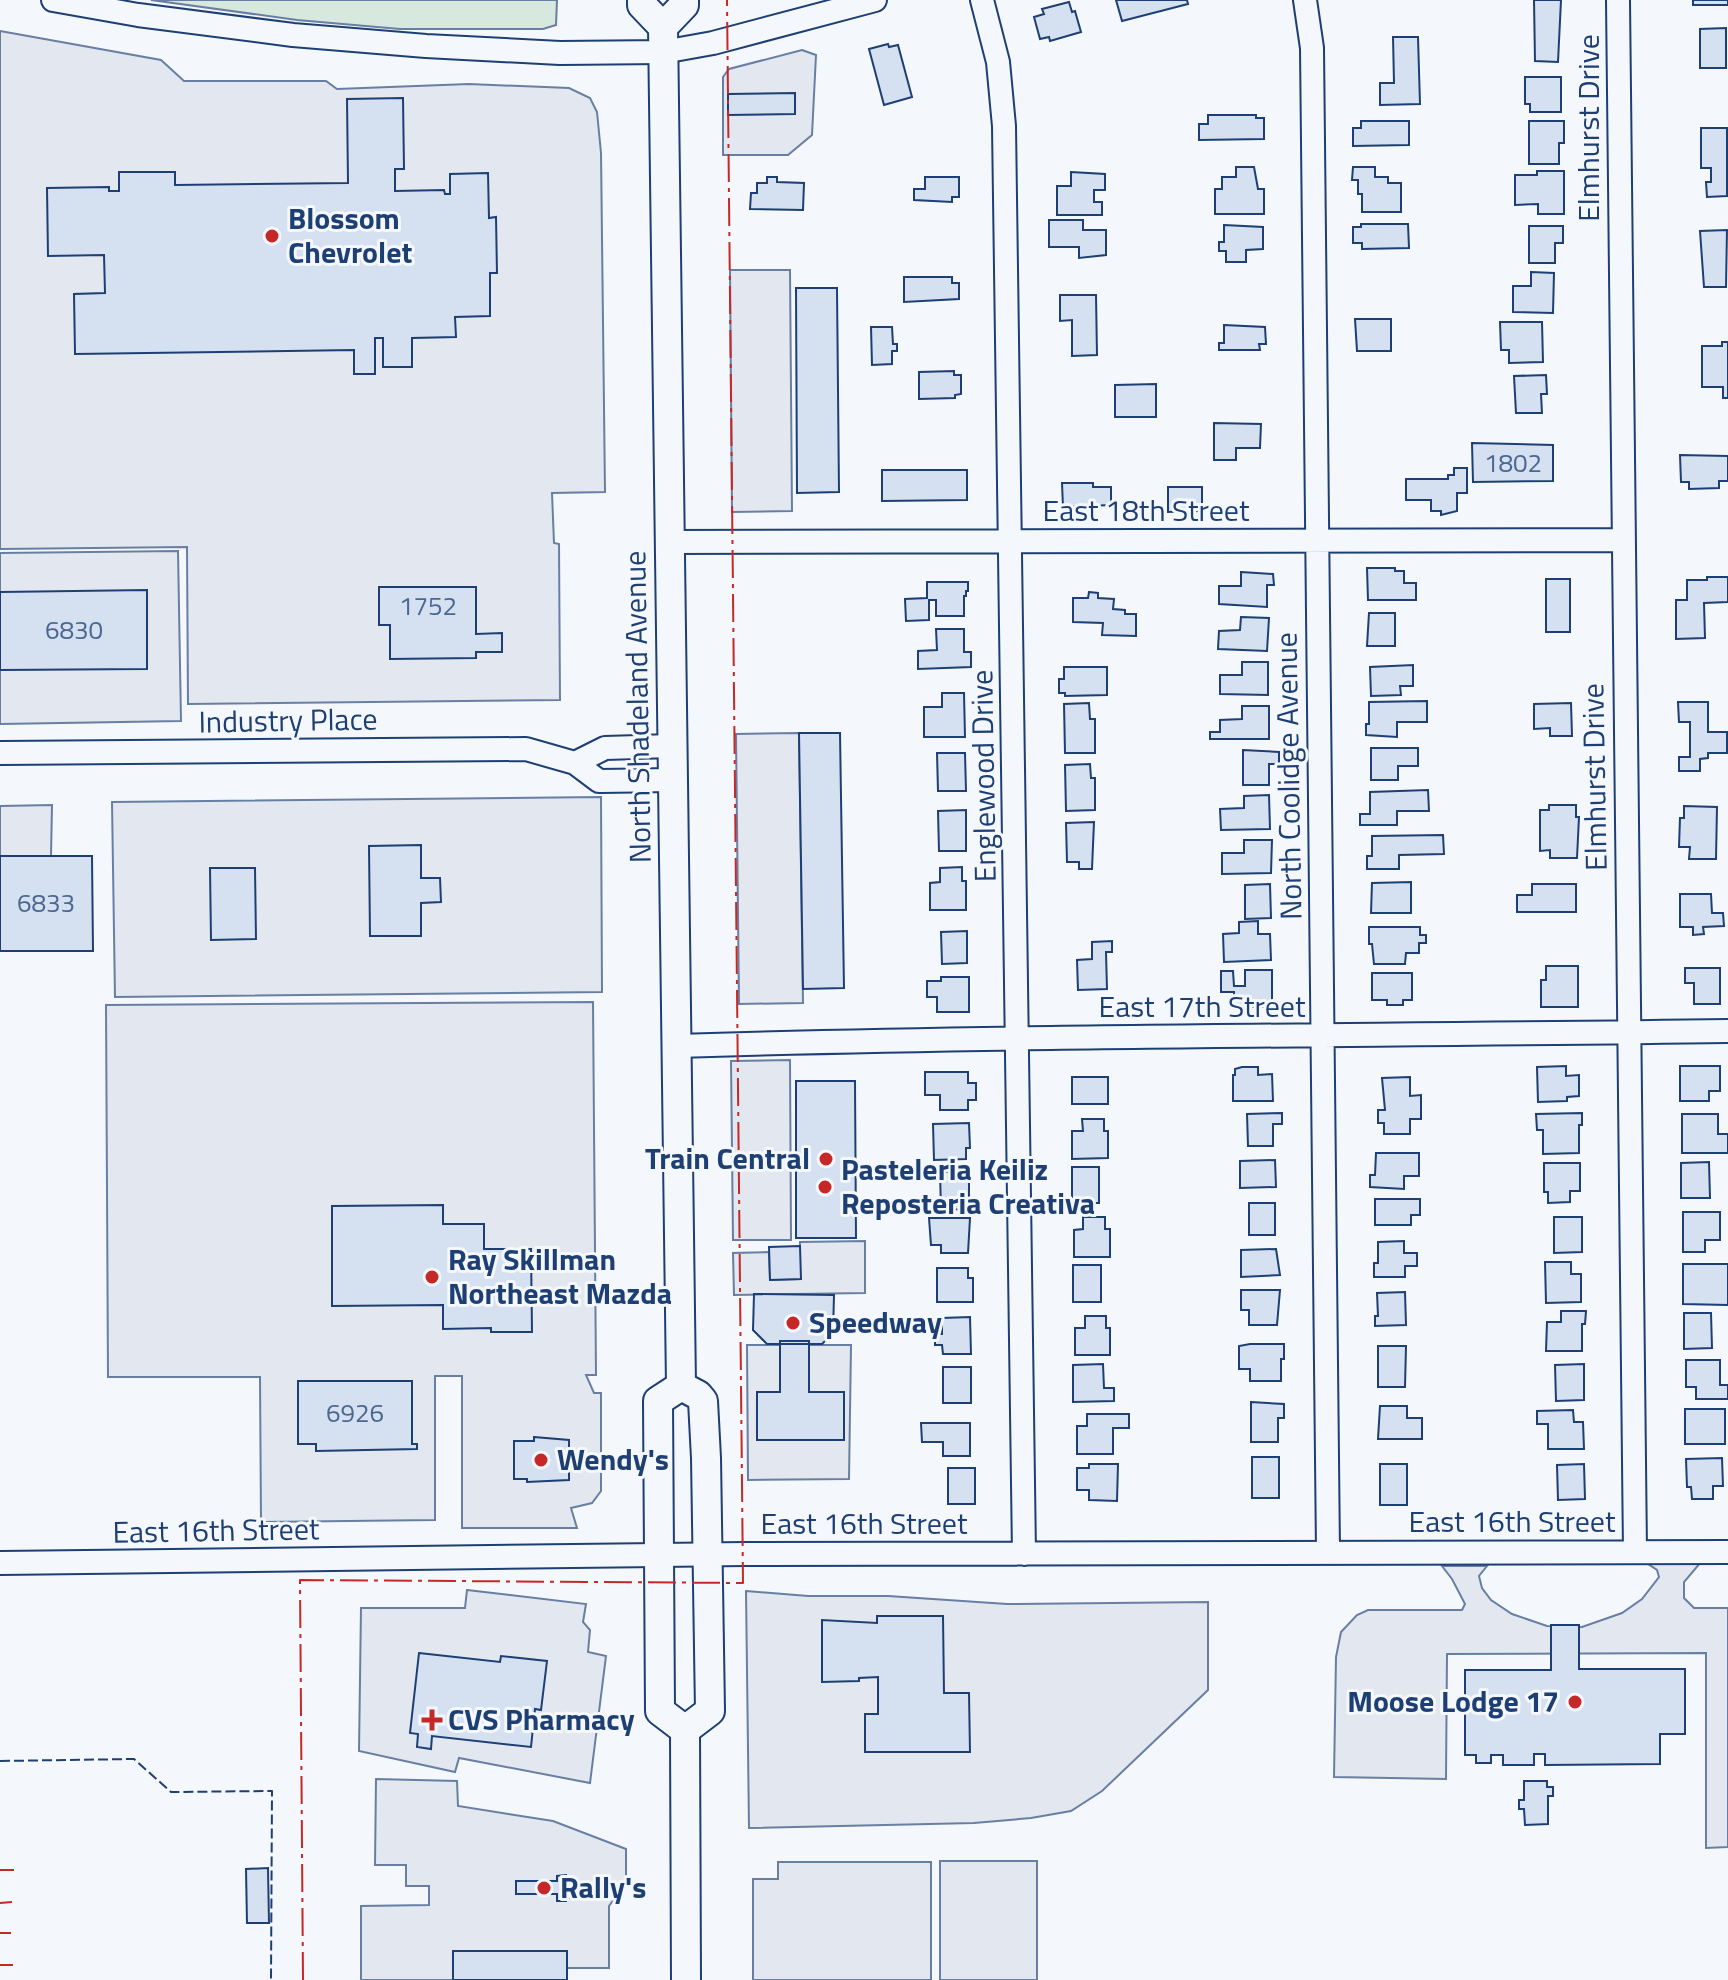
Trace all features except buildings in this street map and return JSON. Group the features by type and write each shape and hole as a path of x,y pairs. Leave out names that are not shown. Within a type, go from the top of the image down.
{"main road":[{"path":"642,0 663,40 684,0"},
{"name":"North Shadeland Avenue","path":"663,40 681,1386"},
{"path":"681,1386 703,1401 710,1711 685,1730 660,1711 658,1401 681,1386"},
{"path":"685,1730 686,1980"}],"street":[{"path":"53,0 149,17 346,40 533,52 663,40 713,43 875,0"},
{"name":"Englewood Drive","path":"982,0 998,62 1003,112 1024,1554"},
{"name":"North Coolidge Avenue","path":"1305,0 1312,48 1328,1552"},
{"name":"Elmhurst Drive","path":"1618,0 1635,1552"},
{"name":"East 18th Street","path":"670,542 1622,540"},
{"path":"575,763 605,748 672,746"},
{"name":"Industry Place","path":"0,753 526,749 575,763 599,781 673,780"},
{"name":"East 17th Street","path":"677,1046 1018,1038 1728,1031"},
{"name":"East 16th Street","path":"0,1563 659,1555 1728,1552"}],"shaded area":[{"path":"151,0 557,0 556,25 543,29 400,29 297,20"},
{"path":"0,31 161,60 184,81 326,81 337,89 469,84 569,88 590,98 597,112 601,153 605,492 552,493 554,543 559,544 560,700 188,704 187,547 0,549"},
{"path":"802,50 816,55 812,135 788,155 723,155 723,77 729,69"},
{"path":"730,270 790,270 792,511 732,512"},
{"path":"178,551 181,721 0,724 0,553"},
{"path":"799,733 803,1003 739,1004 736,734"},
{"path":"601,797 602,992 115,997 112,802"},
{"path":"52,805 51,856 0,856 0,806"},
{"path":"593,1002 596,1375 586,1375 594,1393 601,1393 601,1491 592,1503 571,1508 577,1528 462,1528 462,1376 435,1376 435,1520 261,1522 260,1377 108,1377 106,1005"},
{"path":"790,1060 791,1240 733,1240 731,1061"},
{"path":"865,1241 865,1293 734,1295 733,1253 769,1252 770,1280 800,1279 800,1242"},
{"path":"747,1345 851,1345 849,1479 748,1480"},
{"path":"1645,1562 1701,1562 1684,1582 1684,1598 1694,1608 1728,1608 1728,1847 1706,1848 1706,1653 1447,1654 1446,1779 1334,1777 1336,1657 1341,1632 1357,1615 1368,1610 1462,1610 1465,1604 1442,1566 1487,1566 1479,1576 1482,1588 1491,1600 1512,1614 1547,1626 1582,1627 1622,1613 1642,1599 1659,1577 1657,1570"},
{"path":"467,1590 586,1604 583,1622 590,1630 588,1652 606,1656 590,1783 459,1758 455,1772 359,1751 361,1608 465,1608"},
{"path":"746,1591 1007,1604 1208,1602 1208,1690 1102,1791 1071,1811 974,1823 749,1828"},
{"path":"376,1779 457,1781 458,1806 553,1821 626,1849 626,1883 609,1906 609,1968 567,1968 567,1951 453,1951 453,1980 361,1980 361,1906 429,1905 429,1886 406,1886 406,1865 375,1865"},
{"path":"940,1861 1037,1861 1037,1980 940,1980"},
{"path":"778,1862 931,1862 931,1980 753,1980 753,1879 778,1879"}],"fence":[{"path":"0,1761 134,1759 171,1792 272,1791 271,1980"}],"power":[{"path":"303,1980 300,1580 743,1583 727,0"},
{"path":"0,1870 14,1870"},
{"path":"0,1903 12,1902"},
{"path":"0,1933 11,1933"},
{"path":"0,1965 13,1965"}],"place":[{"name":"Blossom Chevrolet","path":"272,236"},
{"name":"Train Central","path":"826,1159"},
{"name":"Pasteleria Keiliz Reposteria Creativa","path":"825,1187"},
{"name":"Ray Skillman Northeast Mazda","path":"432,1277"},
{"name":"Speedway","path":"793,1323"},
{"name":"Wendy's","path":"541,1460"},
{"name":"Moose Lodge 17","path":"1575,1702"},
{"name":"CVS Pharmacy","path":"432,1720"},
{"name":"Rally's","path":"544,1888"}]}
